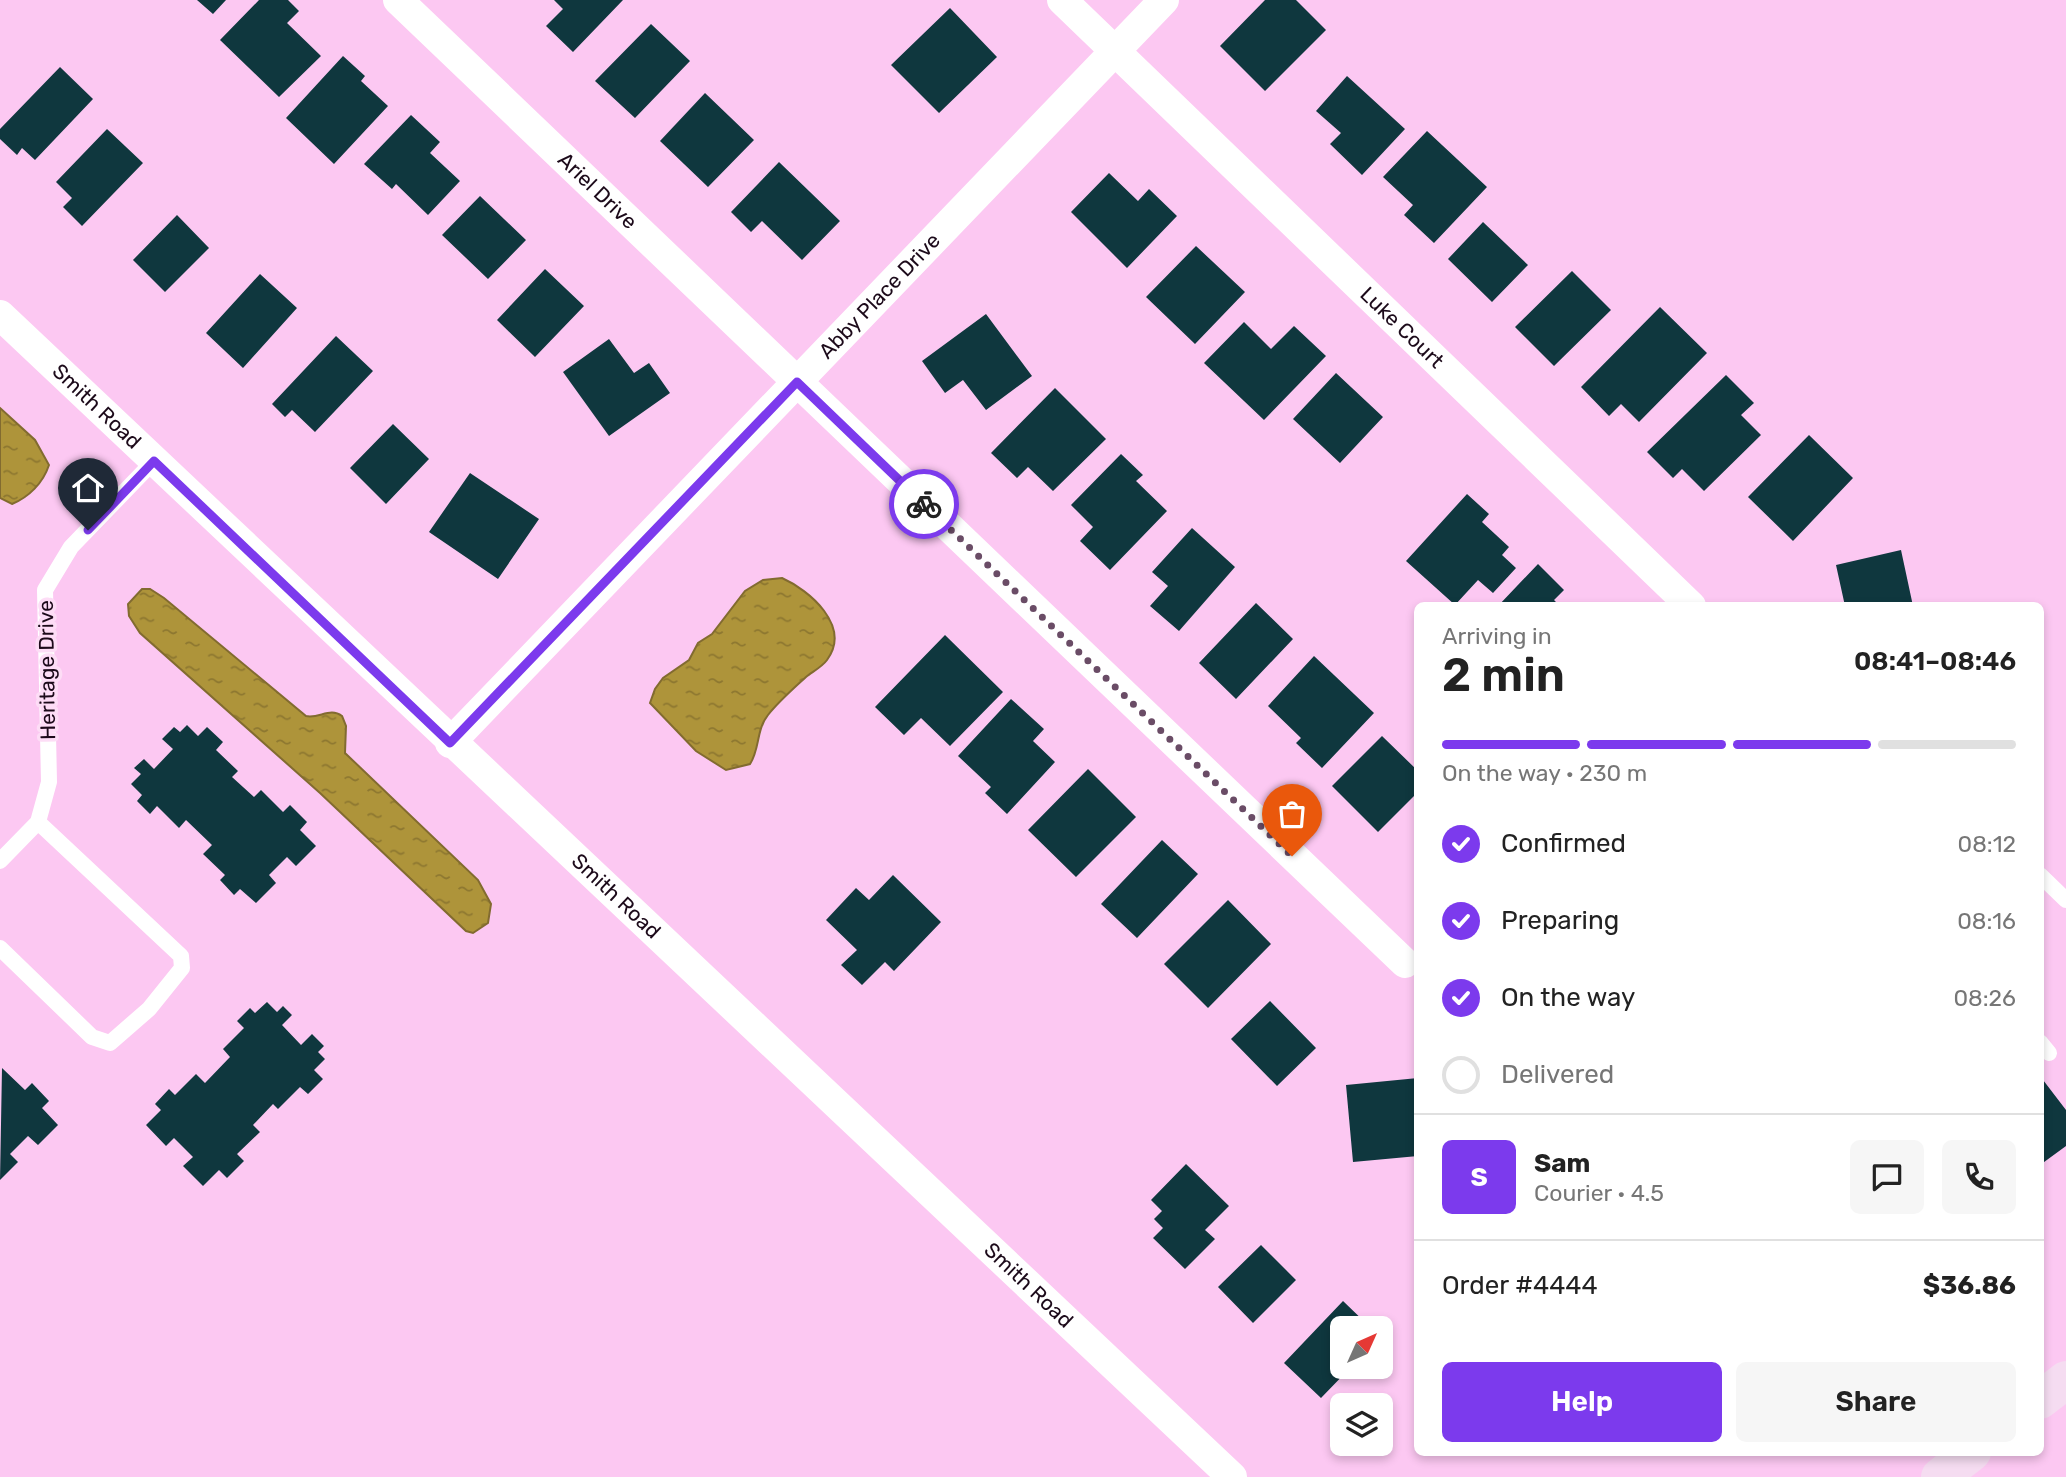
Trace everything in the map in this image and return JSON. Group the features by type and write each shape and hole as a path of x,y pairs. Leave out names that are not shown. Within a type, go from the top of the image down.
{"main road":[{"path":"2044,1397 2066,1380"},
{"path":"1940,1477 1967,1456"}],"street":[{"name":"Ariel Drive","path":"398,0 1405,963"},
{"name":"Luke Court","path":"1062,0 1687,602"},
{"name":"Abby Place Drive","path":"450,743 1164,0"},
{"name":"Smith Road","path":"0,315 450,743 1232,1477"}],"lane":[{"name":"Heritage Drive","path":"0,861 38,822 49,782 45,590 71,547 154,461"},
{"path":"0,948 92,1037 110,1044 149,1009 182,968 181,956 38,822"},
{"path":"2044,879 2066,900"}],"water":[{"path":"0,408 35,440 49,465 35,489 12,504 0,498"},
{"path":"782,578 804,591 824,611 831,622 833,647 825,663 796,686 768,715 750,764 726,770 696,751 650,703 663,678 689,660 698,643 712,634 745,591 763,580"},
{"path":"142,589 150,589 164,598 306,716 333,713 342,716 346,726 345,753 478,880 491,904 488,923 473,933 466,931 320,793 140,633 129,616 128,604"}],"building":[{"path":"197,0 226,0 213,14"},
{"path":"259,0 288,0 299,11 287,23 321,56 279,97 220,40"},
{"path":"554,0 623,0 573,52 546,26 563,9"},
{"path":"1265,0 1296,0 1326,30 1265,91 1220,46"},
{"path":"950,8 997,57 939,113 891,65"},
{"path":"651,24 690,61 635,118 595,81"},
{"path":"343,56 365,76 361,81 388,106 334,164 286,118"},
{"path":"60,67 93,99 35,160 22,148 17,155 0,139 0,129"},
{"path":"1347,76 1405,129 1362,175 1330,144 1341,133 1316,111"},
{"path":"705,93 754,140 708,187 660,141"},
{"path":"411,115 440,142 430,153 460,181 428,215 396,184 392,189 364,164"},
{"path":"107,129 143,163 82,226 63,207 72,198 56,182"},
{"path":"1427,131 1487,187 1434,243 1404,215 1413,205 1383,177"},
{"path":"779,162 840,221 802,260 762,221 751,232 731,212"},
{"path":"1109,173 1138,201 1149,189 1177,216 1127,268 1071,212"},
{"path":"480,196 526,240 488,279 442,235"},
{"path":"177,215 209,248 165,292 133,260"},
{"path":"1483,222 1528,265 1492,302 1448,259"},
{"path":"1196,246 1245,292 1195,344 1146,297"},
{"path":"545,269 584,306 535,357 497,320"},
{"path":"1572,271 1611,310 1554,366 1515,327"},
{"path":"260,274 297,308 243,368 206,333"},
{"path":"1660,307 1707,353 1639,422 1621,404 1609,416 1581,387"},
{"path":"986,314 1032,376 986,410 963,380 945,393 922,361"},
{"path":"1244,322 1271,349 1294,326 1326,356 1264,420 1204,363"},
{"path":"336,336 373,371 315,432 292,410 285,417 272,404"},
{"path":"609,339 634,373 649,363 670,393 609,436 563,372"},
{"path":"1336,373 1383,417 1340,463 1293,419"},
{"path":"1726,375 1754,403 1741,415 1761,435 1704,491 1682,469 1673,478 1647,452"},
{"path":"1055,388 1106,439 1053,491 1028,467 1017,478 991,453"},
{"path":"393,424 429,459 386,504 350,468"},
{"path":"1809,435 1853,478 1793,541 1748,497"},
{"path":"1121,454 1143,475 1136,481 1167,511 1110,570 1080,541 1093,527 1071,505"},
{"path":"470,473 539,519 498,579 429,532"},
{"path":"1467,494 1489,514 1482,522 1509,547 1502,555 1516,568 1493,593 1478,580 1458,602 1452,602 1406,561"},
{"path":"1192,528 1235,567 1179,631 1150,606 1168,586 1152,572"},
{"path":"1901,550 1912,602 1844,602 1836,565"},
{"path":"1538,564 1564,590 1554,600 1556,602 1502,602"},
{"path":"1256,603 1293,639 1236,699 1199,663"},
{"path":"945,635 1003,692 950,746 921,718 904,735 875,707"},
{"path":"1314,656 1374,713 1322,768 1296,743 1301,738 1268,706"},
{"path":"1011,699 1044,729 1033,741 1055,762 1007,814 985,793 991,787 958,756"},
{"path":"187,725 198,736 207,727 223,742 216,750 238,771 232,777 254,797 261,790 283,812 290,805 307,822 300,830 316,846 296,866 287,857 269,875 276,883 256,903 240,889 234,895 220,880 225,875 203,854 212,845 186,820 179,828 157,806 150,814 137,801 142,795 131,784 141,774 134,768 144,759 154,769 173,749 162,739 174,727 180,732"},
{"path":"1382,736 1414,767 1414,796 1378,832 1332,786"},
{"path":"1088,769 1136,817 1076,877 1028,830"},
{"path":"1162,840 1198,874 1137,938 1101,904"},
{"path":"893,875 941,922 894,971 885,962 862,985 841,965 857,950 826,920 856,888 869,900"},
{"path":"1228,900 1271,944 1208,1008 1164,964"},
{"path":"1270,1001 1316,1048 1277,1086 1231,1039"},
{"path":"267,1002 277,1012 283,1006 292,1015 282,1025 301,1045 312,1034 324,1046 318,1052 325,1059 314,1070 323,1079 308,1094 300,1087 278,1109 273,1104 253,1125 260,1132 237,1154 244,1161 227,1178 219,1170 203,1186 183,1166 193,1157 174,1138 166,1146 146,1125 161,1110 155,1104 169,1089 175,1095 196,1074 205,1083 230,1057 223,1049 244,1028 237,1021 250,1008 255,1013"},
{"path":"2,1068 25,1090 32,1083 49,1101 42,1108 58,1125 38,1145 28,1136 10,1154 18,1162 0,1180"},
{"path":"1414,1078 1414,1156 1353,1162 1346,1085"},
{"path":"2044,1081 2066,1110 2066,1146 2044,1162"},
{"path":"1186,1164 1229,1206 1205,1230 1215,1239 1185,1269 1153,1238 1163,1228 1154,1219 1162,1211 1151,1200"},
{"path":"1261,1245 1296,1280 1253,1323 1218,1287"},
{"path":"1343,1301 1359,1316 1330,1316 1330,1379 1339,1379 1321,1398 1284,1363"}],"way so far":[{"path":"924,504 1292,856"}],"route":[{"path":"88,530 154,461 450,743 797,382 924,504"}]}
